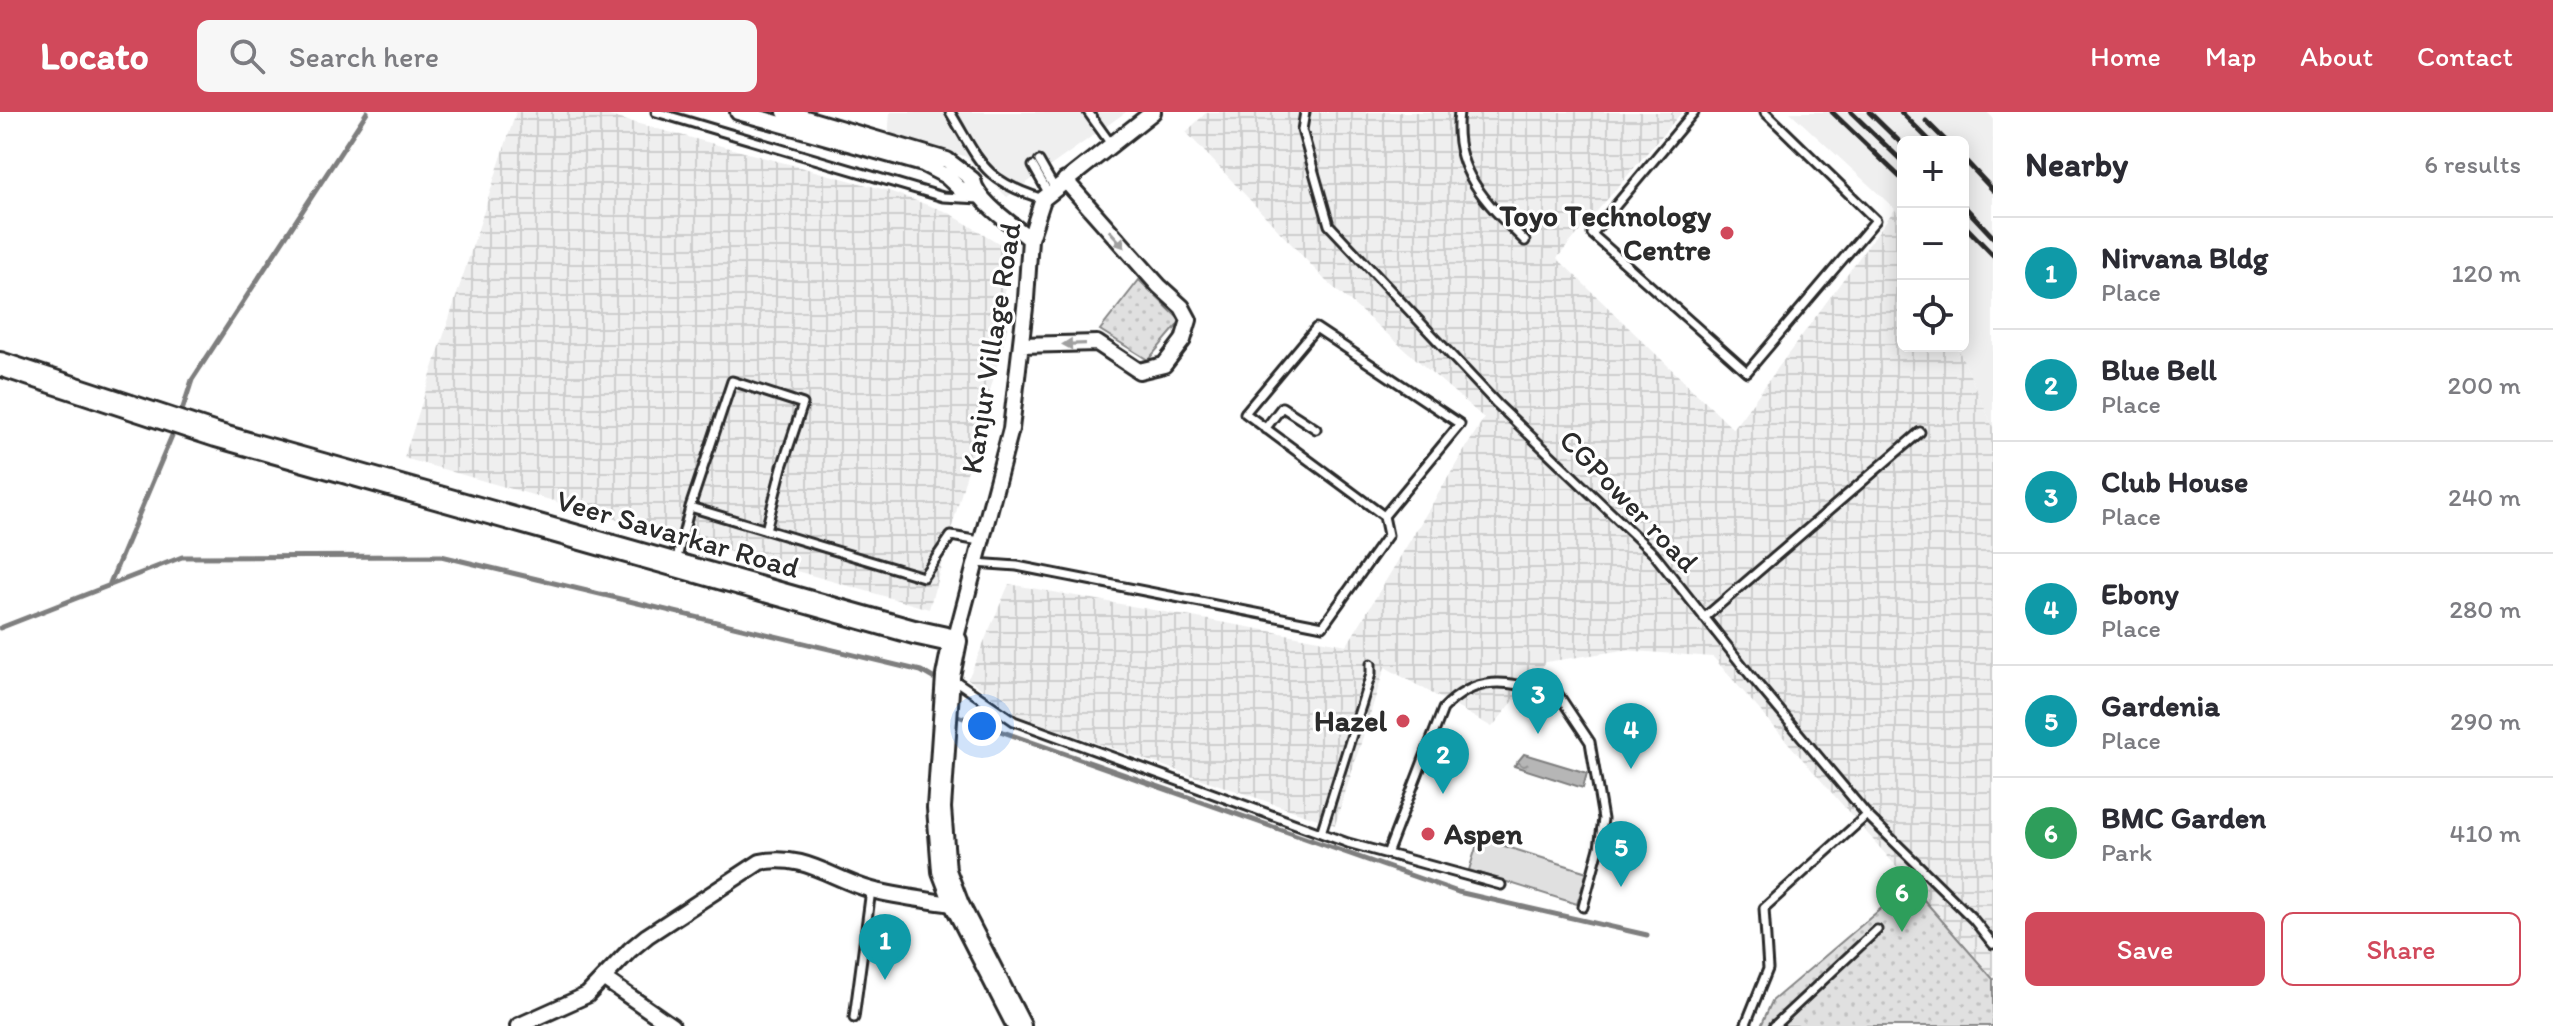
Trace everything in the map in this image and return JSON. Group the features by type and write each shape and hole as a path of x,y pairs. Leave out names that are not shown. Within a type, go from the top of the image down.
{"street":[{"path":"738,112 947,160 973,180 979,195 1030,239"},
{"path":"785,112 841,135"},
{"path":"1021,345 1097,343 1139,371 1164,365 1183,340 1189,320 1182,307 1053,191 1153,112"},
{"name":"Kanjur Village Road","path":"949,639 975,563 1011,429 1030,239 1053,191"},
{"name":"Veer Savarkar Road","path":"0,364 216,435 949,639"},
{"path":"949,639 939,808 944,871 957,905 1019,1026"},
{"path":"518,1026 587,995 647,936 760,862 781,858 808,864 871,890 957,905"},
{"path":"603,978 672,1026"}],"lane":[{"path":"656,112 943,197 979,195"},
{"path":"950,112 988,174 1010,188 1053,191"},
{"path":"1088,112 1111,144"},
{"name":"CGPower road","path":"1305,112 1302,130 1329,225 1497,404 1654,554 1867,815 1973,919 1993,944"},
{"path":"1459,112 1461,149 1467,176 1525,241"},
{"path":"1694,112 1592,234 1747,372 1876,220 1765,112"},
{"path":"1036,164 1053,191"},
{"path":"975,563 1017,566 1323,626 1388,535 1384,516 1245,413 1316,328 1460,424 1384,516"},
{"path":"675,564 690,507 732,381 803,404 766,530"},
{"path":"1265,429 1282,407 1316,429"},
{"path":"1704,618 1920,432"},
{"path":"690,507 923,577 951,536 981,541"},
{"path":"1321,833 1371,674 1371,664"},
{"path":"948,676 1014,721 1321,833 1501,885"},
{"path":"1387,854 1443,709 1458,694 1478,685 1501,681 1558,694 1590,742 1603,819 1599,848 1583,907"},
{"path":"1745,1026 1768,969 1764,908 1867,815"},
{"path":"854,1018 871,890"},
{"path":"1774,1026 1877,930"}],"shaded area":[{"path":"516,112 594,112 886,190 947,212 1002,245 1007,330 929,609 404,458"},
{"path":"890,112 1126,112 1007,197 965,156 888,140"},
{"path":"1207,112 1682,112 1557,258 1733,429 1895,209 1897,352 1960,352 1993,427 1993,977 1713,657 1623,650 1546,662 1492,727 1385,667 1335,825 1019,716 968,679 1009,584 1347,645 1484,418 1326,281 1186,132"},
{"path":"1790,112 1987,112 1993,118 1993,427 1960,352 1969,352 1969,136 1897,136 1897,213"},
{"path":"1139,280 1181,321 1148,360 1100,330"},
{"path":"1479,838 1587,872 1577,904 1469,870"},
{"path":"1910,884 1993,979 1993,1026 1761,1026 1772,1001"}],"water":[{"path":"1524,754 1587,773 1583,788 1514,766"}],"waterway":[{"path":"180,417 192,380 367,112"},
{"path":"110,583 176,426"},
{"path":"0,628 182,557 441,556 921,671 933,678"},
{"path":"952,714 1458,892 1647,935"}],"railway":[{"path":"1832,112 1897,174"},
{"path":"1851,112 1897,156"},
{"path":"1869,112 1897,139"},
{"path":"1901,112 1925,136"},
{"path":"1926,121 1941,136"},
{"path":"1969,164 1993,190"},
{"path":"1966,208 1993,237"},
{"path":"1969,230 1993,255"}],"place":[{"name":"Toyo Technology Centre","path":"1727,233"},
{"name":"Hazel","path":"1403,721"},
{"name":"Club House","path":"1538,734"},
{"name":"Ebony","path":"1631,769"},
{"name":"Blue Bell","path":"1443,794"},
{"name":"Aspen","path":"1428,834"},
{"name":"Gardenia","path":"1621,887"},
{"name":"BMC Garden","path":"1902,932"},
{"name":"Nirvana Bldg","path":"885,980"}]}
